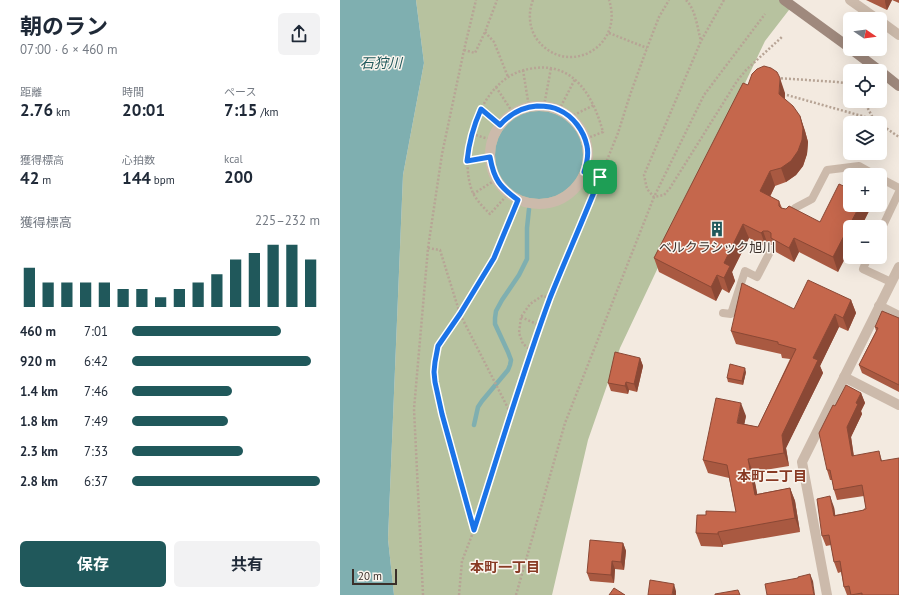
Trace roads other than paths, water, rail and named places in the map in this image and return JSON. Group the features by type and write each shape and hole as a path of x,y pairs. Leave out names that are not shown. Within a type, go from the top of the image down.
{"street":[{"path":"784,0 843,44"},
{"path":"850,0 867,12"},
{"path":"887,26 899,35"},
{"path":"860,56 870,64"},
{"path":"887,77 899,86"},
{"path":"544,106 559,110 570,117 579,128 585,139 588,154 584,172 580,181 572,191 549,203 536,204 518,200 509,193 496,179 492,170 490,157 492,140 500,125 513,113 529,107 544,106"},
{"path":"827,595 802,462 899,267"},
{"path":"879,306 899,316"},
{"path":"844,377 899,405"}],"lane":[{"path":"789,218 795,208 812,199 827,170 858,166 862,168"},
{"path":"887,182 899,188"},
{"path":"886,220 899,192"},
{"path":"723,312 731,314 745,271 757,277 771,250"},
{"path":"864,264 862,269 891,282"}],"water":[{"name":"石狩川","path":"340,0 416,0 424,63 403,175 388,539 394,595 340,595"},
{"path":"539,111 556,115 570,124 579,138 583,155 579,172 570,186 556,195 539,199 522,195 508,186 499,172 495,155 499,138 508,124 522,115"}],"waterway":[{"path":"474,425 478,407 508,370 510,365 511,360 495,324 495,318 496,311 519,275 527,259 527,228 529,209"}],"place":[{"name":"ベルクラシック旭川","path":"717,229"}],"district":[{"name":"本町二丁目","path":"772,476"},
{"name":"本町一丁目","path":"505,567"}]}
